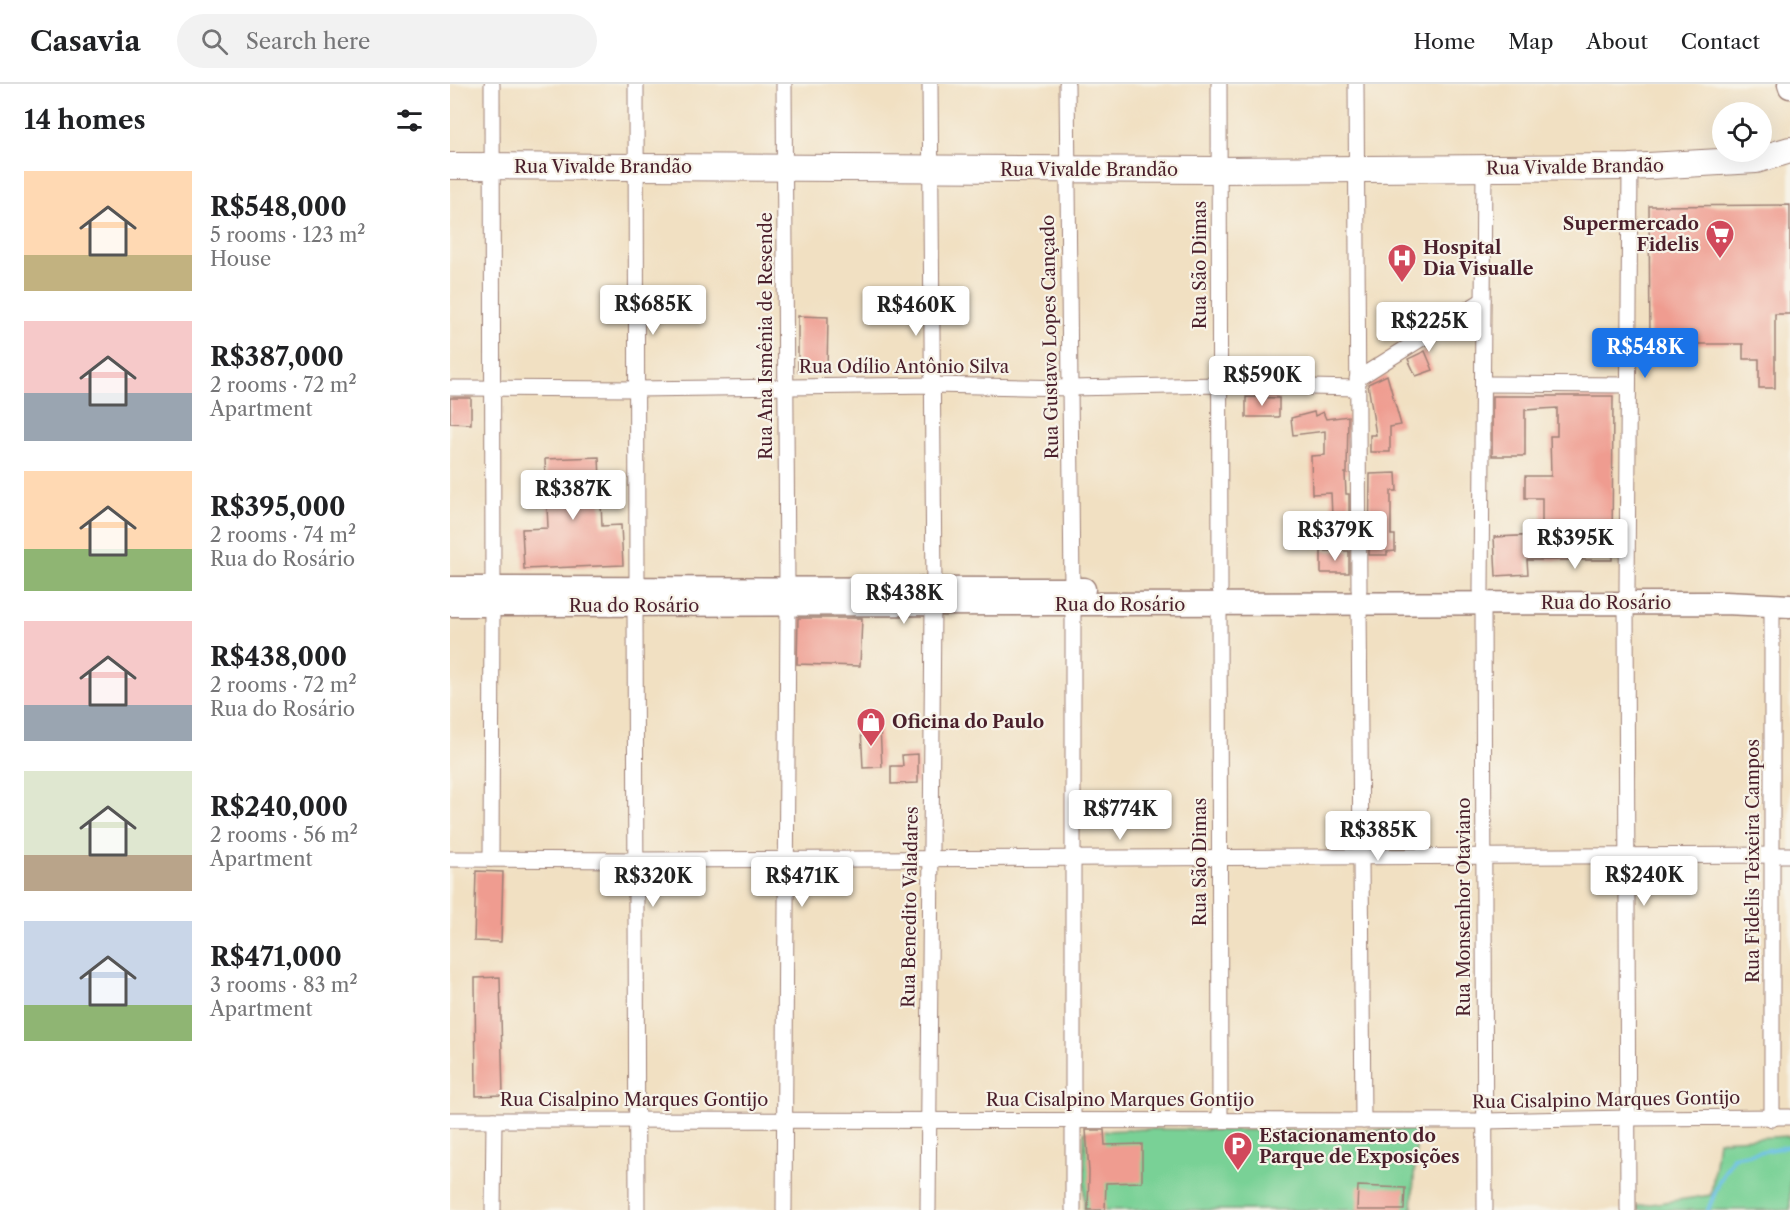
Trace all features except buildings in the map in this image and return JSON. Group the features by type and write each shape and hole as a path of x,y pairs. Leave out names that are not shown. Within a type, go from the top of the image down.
{"main road":[{"name":"Rua Vivalde Brandão","path":"450,166 1067,170 1630,167 1728,162 1774,154 1790,137"},
{"name":"Rua do Rosário","path":"450,588 493,597"},
{"name":"Rua do Rosário","path":"450,605 493,597 1626,597 1784,600"}],"street":[{"path":"491,859 492,84"},
{"path":"636,84 638,1210"},
{"name":"Rua Ana Ismênia de Resende","path":"784,84 787,597 784,1210"},
{"name":"Rua Benedito Valadares","path":"928,1210 933,597 930,84"},
{"name":"Rua Gustavo Lopes Cançado","path":"1067,84 1073,597 1073,1210"},
{"name":"Rua São Dimas","path":"1219,84 1220,1120"},
{"path":"1356,84 1363,1121"},
{"path":"1628,1210 1626,597 1630,167"},
{"name":"Rua Monsenhor Otaviano","path":"1484,168 1482,597 1485,1210"},
{"path":"1357,383 1483,300"},
{"name":"Rua Odílio Antônio Silva","path":"450,388 637,389 933,385 1071,388 1357,383"},
{"path":"1483,384 1628,385"},
{"name":"Rua Fidelis Teixeira Campos","path":"1772,1119 1772,856 1784,600"},
{"path":"450,859 1790,855"},
{"name":"Rua Cisalpino Marques Gontijo","path":"450,1120 1485,1121 1790,1117"},
{"path":"493,1210 494,1120"}],"green space":[{"path":"1144,1129 1332,1131 1417,1129 1412,1210 1084,1210 1084,1132"},
{"path":"1790,1136 1790,1210 1638,1210 1637,1206 1711,1195 1718,1140"}],"waterway":[{"path":"1708,1210 1720,1180 1733,1157 1790,1146"}],"place":[{"name":"Supermercado Fidelis","path":"1720,260"},
{"name":"Hospital Dia Visualle","path":"1402,284"},
{"name":"Oficina do Paulo","path":"871,748"},
{"name":"Estacionamento do Parque de Exposições","path":"1238,1172"}]}
